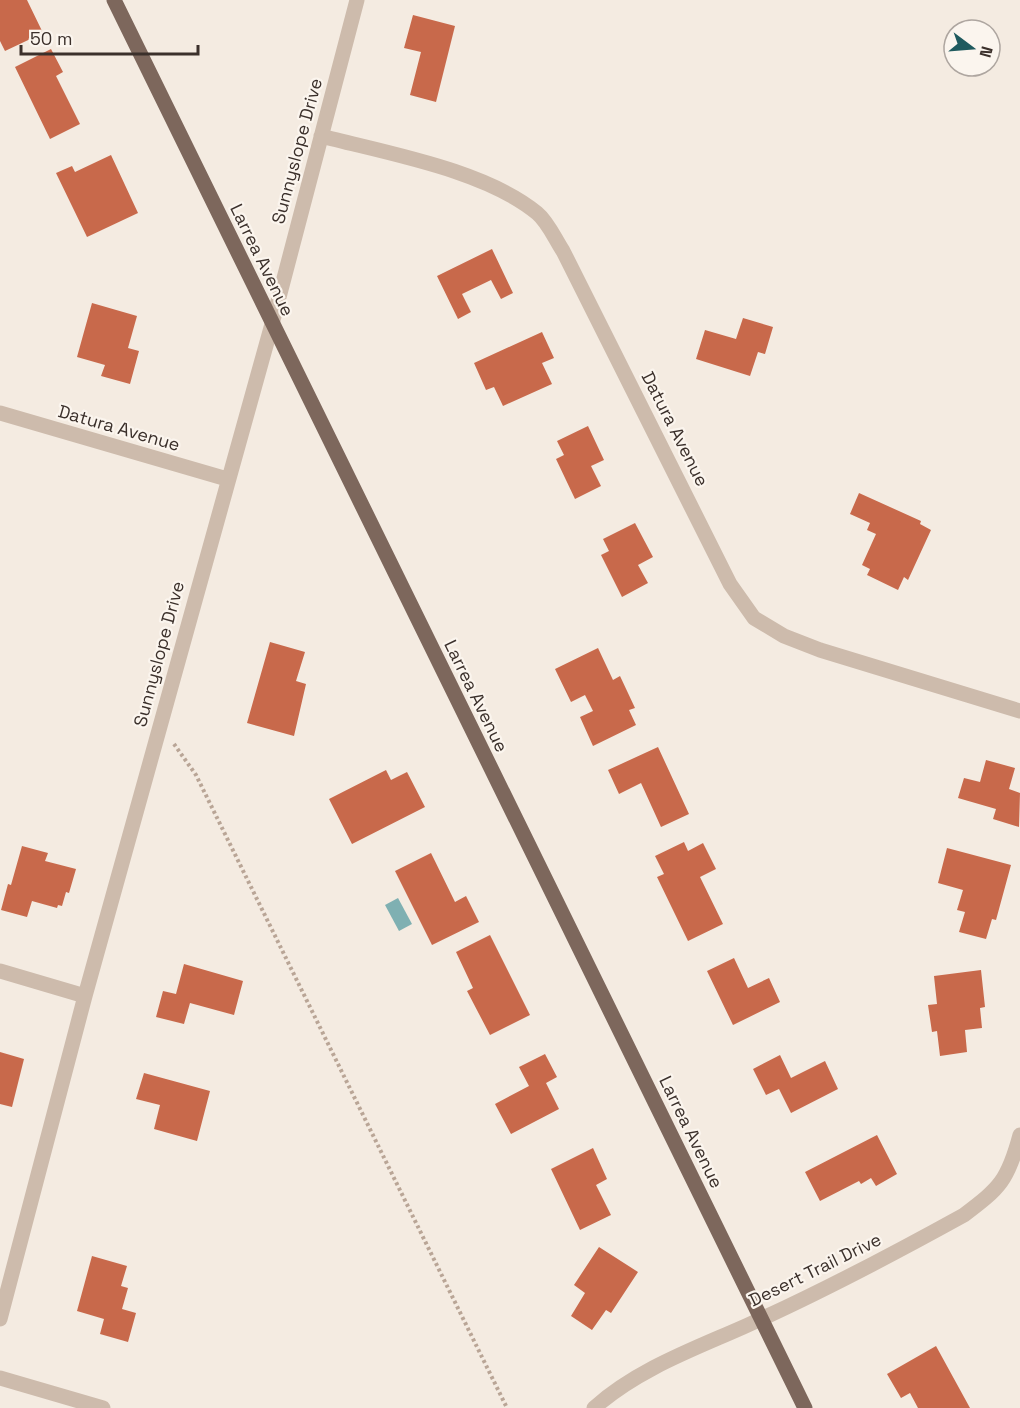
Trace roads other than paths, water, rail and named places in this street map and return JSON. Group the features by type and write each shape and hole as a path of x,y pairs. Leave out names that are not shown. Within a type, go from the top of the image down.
{"main road":[{"name":"Larrea Avenue","path":"114,0 805,1408"}],"street":[{"name":"Sunnyslope Drive","path":"0,1319 85,996 272,324 357,0"},
{"name":"Datura Avenue","path":"321,136 435,166 504,190 539,214 563,251 730,584 754,618 784,636 820,650 1020,711"},
{"name":"Datura Avenue","path":"0,413 227,479"},
{"path":"0,971 85,996"},
{"name":"Desert Trail Drive","path":"594,1408 613,1391 642,1373 761,1319 964,1215 992,1194 1011,1168 1020,1135"},
{"path":"0,1378 103,1408"}],"water":[{"path":"398,898 412,924 399,931 385,905"}]}
